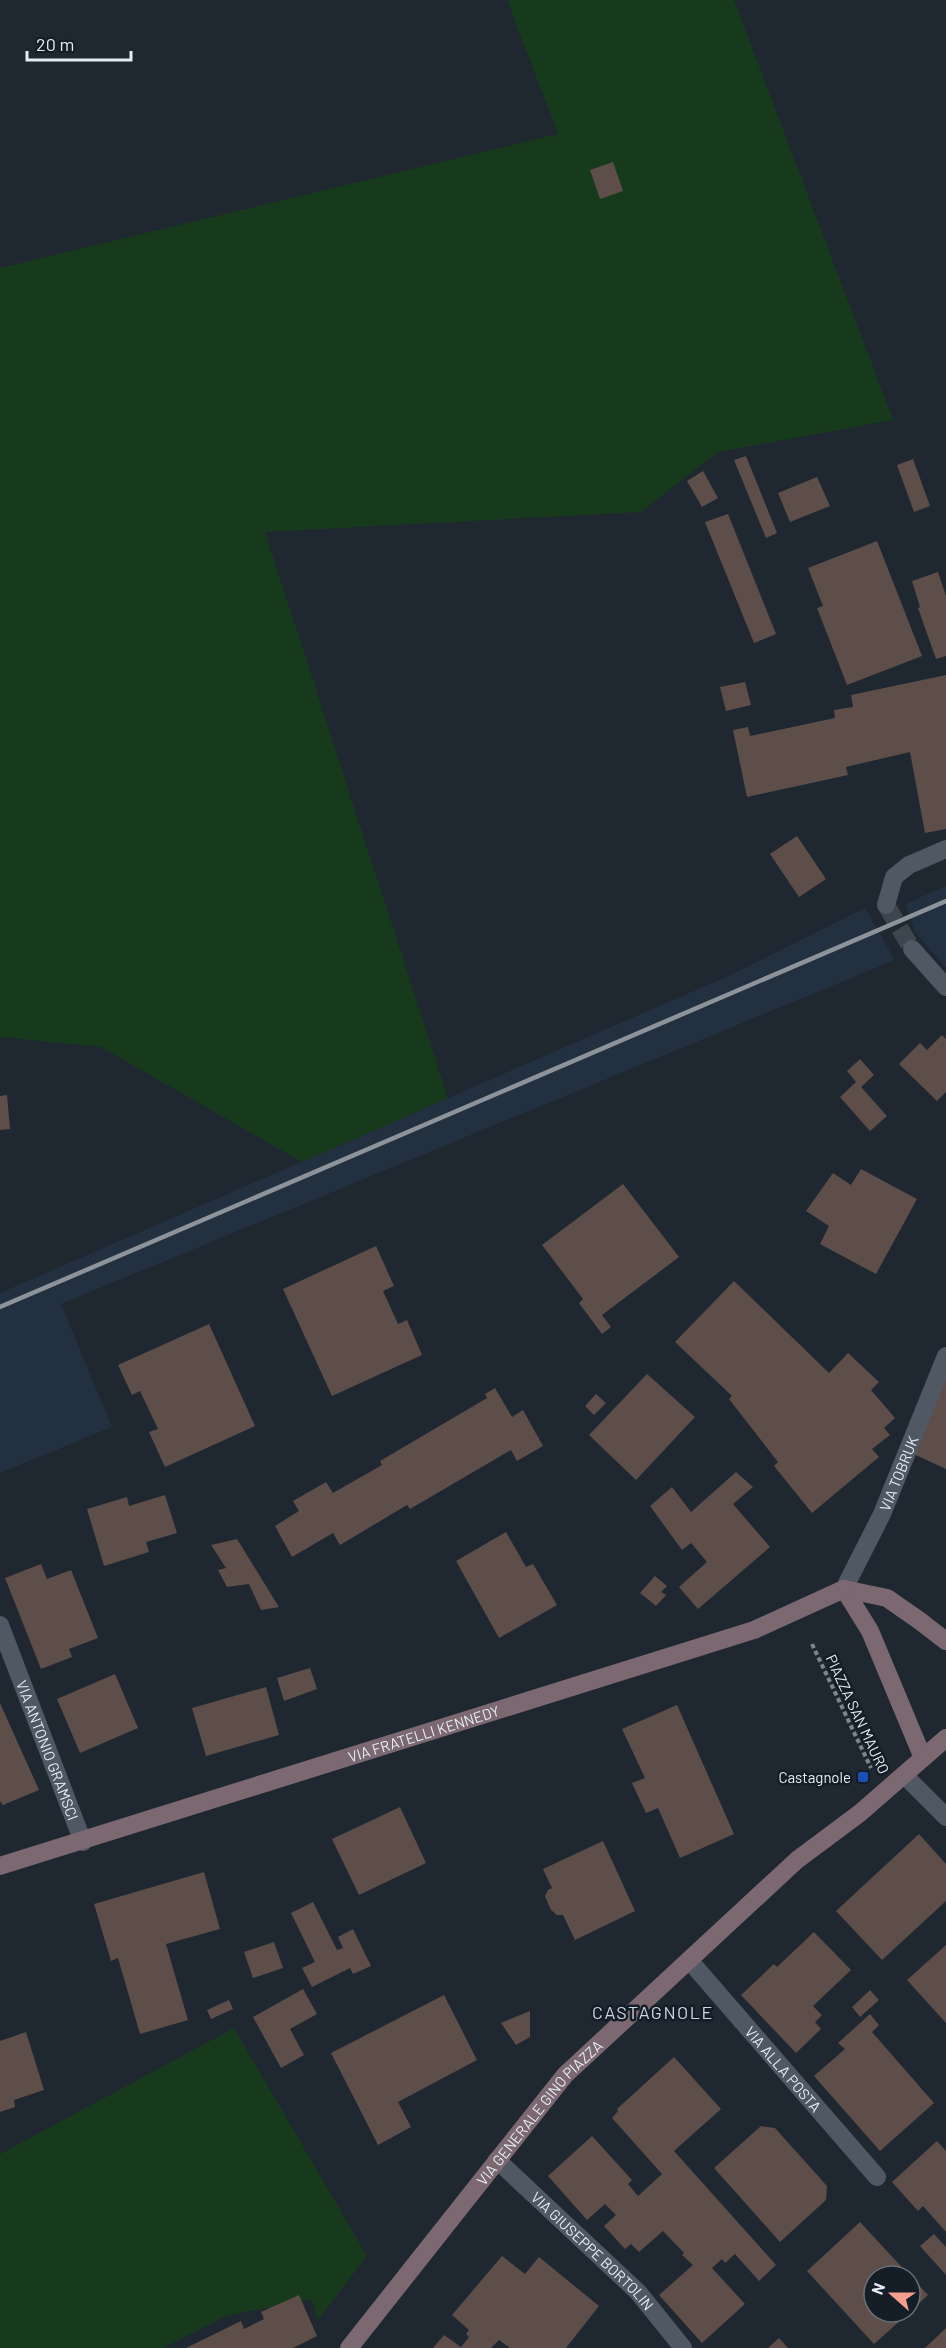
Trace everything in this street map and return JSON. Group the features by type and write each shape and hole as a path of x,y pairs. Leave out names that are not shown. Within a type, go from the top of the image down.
{"street":[{"path":"886,905 894,877 909,865 946,849"},
{"path":"912,949 946,987"},
{"name":"VIA TOBRUK","path":"844,1589 882,1514 946,1356"},
{"path":"844,1589 887,1598 946,1641"},
{"path":"844,1589 870,1631 923,1758"},
{"name":"VIA FRATELLI KENNEDY","path":"0,1866 83,1842 754,1630 844,1589"},
{"name":"VIA ANTONIO GRAMSCI","path":"0,1625 83,1842"},
{"name":"VIA GENERALE GINO PIAZZA","path":"349,2348 565,2075 797,1860 904,1776 946,1738"},
{"path":"904,1776 946,1817"},
{"name":"VIA ALLA POSTA","path":"689,1960 877,2177"},
{"name":"VIA GIUSEPPE BORTOLIN","path":"497,2160 638,2292 683,2348"}],"path":[{"name":"PIAZZA SAN MAURO","path":"812,1644 882,1793"}],"shaded area":[{"path":"946,886 946,968 915,932 905,904"},
{"path":"865,908 895,960 61,1304 112,1427 0,1473 0,1293 735,973"}],"green space":[{"path":"507,0 734,0 893,420 718,452 641,512 265,532 448,1098 302,1162 101,1047 0,1037 0,268 558,134"},
{"path":"234,2028 367,2256 318,2320 312,2299 226,2316 163,2348 0,2348 0,2154"}],"building":[{"path":"613,162 623,191 600,199 590,170"},
{"path":"746,456 777,533 766,538 734,460"},
{"path":"913,459 930,506 914,512 897,465"},
{"path":"703,471 718,498 702,507 687,481"},
{"path":"817,477 830,506 790,522 778,493"},
{"path":"728,514 776,634 754,643 705,522"},
{"path":"877,541 922,656 847,685 817,608 823,606 808,568"},
{"path":"938,572 946,596 946,656 936,659 918,608 920,607 912,581"},
{"path":"946,675 946,829 925,833 910,752 846,767 848,775 747,797 733,730 748,727 750,736 835,718 834,710 853,707 851,695"},
{"path":"745,682 751,705 726,711 720,687"},
{"path":"797,836 826,879 799,897 770,854"},
{"path":"942,1035 946,1039 946,1092 937,1101 899,1064 920,1043 927,1050"},
{"path":"860,1059 874,1075 861,1087 887,1116 870,1131 840,1097 856,1082 847,1071"},
{"path":"7,1095 10,1129 0,1130 0,1096"},
{"path":"861,1169 917,1199 876,1274 820,1244 829,1226 806,1211 833,1173 851,1185"},
{"path":"623,1184 679,1257 602,1315 611,1327 602,1334 579,1303 583,1299 542,1245"},
{"path":"376,1246 394,1286 383,1291 398,1324 407,1320 422,1355 332,1396 283,1289"},
{"path":"734,1281 829,1373 848,1353 879,1382 871,1390 895,1418 884,1428 890,1435 872,1449 879,1457 812,1513 774,1466 778,1462 729,1399 732,1396 675,1342"},
{"path":"209,1324 255,1426 165,1467 149,1432 158,1429 140,1391 132,1395 118,1365"},
{"path":"647,1374 695,1417 636,1480 589,1435"},
{"path":"946,1374 946,1469 909,1452"},
{"path":"495,1388 512,1417 523,1410 543,1446 517,1461 511,1450 410,1509 407,1505 340,1545 333,1533 292,1557 275,1526 299,1511 293,1501 326,1482 333,1493 382,1465 380,1461 487,1398 485,1394"},
{"path":"596,1394 606,1403 594,1415 585,1406"},
{"path":"736,1472 753,1487 733,1504 770,1547 698,1609 679,1587 707,1562 691,1543 682,1550 650,1506 672,1487 691,1512"},
{"path":"165,1495 177,1533 146,1542 149,1552 104,1566 87,1509 127,1497 129,1506"},
{"path":"506,1532 526,1567 533,1564 557,1605 499,1638 456,1561"},
{"path":"237,1539 279,1607 261,1610 249,1584 227,1587 218,1570 226,1568 211,1545"},
{"path":"41,1564 47,1579 71,1570 98,1638 69,1649 72,1657 41,1669 5,1578"},
{"path":"655,1576 667,1586 661,1592 666,1595 656,1606 640,1593"},
{"path":"310,1668 317,1689 284,1701 277,1678"},
{"path":"115,1674 138,1728 80,1753 57,1699"},
{"path":"266,1687 279,1735 206,1756 192,1708"},
{"path":"0,1703 39,1790 3,1805 0,1801"},
{"path":"677,1705 734,1834 680,1858 658,1808 646,1813 632,1783 645,1778 622,1729"},
{"path":"400,1807 426,1863 359,1895 332,1839"},
{"path":"919,1834 946,1864 946,1901 882,1960 836,1911"},
{"path":"603,1841 635,1911 575,1940 563,1915 557,1915 551,1910 545,1896 552,1888 543,1869"},
{"path":"204,1872 220,1929 166,1944 188,2020 140,2034 118,1958 111,1961 94,1904"},
{"path":"313,1902 337,1950 343,1948 338,1937 353,1929 371,1966 353,1974 350,1968 312,1987 302,1968 315,1962 291,1913"},
{"path":"814,1932 851,1970 813,2006 822,2015 815,2022 821,2029 796,2053 741,1995 774,1964 777,1967"},
{"path":"274,1942 283,1968 253,1978 244,1952"},
{"path":"946,1945 946,2023 907,1980"},
{"path":"303,1989 317,2014 290,2029 304,2055 281,2068 253,2017"},
{"path":"870,1990 879,2000 860,2017 852,2007"},
{"path":"444,1995 477,2060 398,2102 411,2127 378,2145 331,2053"},
{"path":"229,2000 233,2009 211,2019 207,2010"},
{"path":"530,2011 530,2037 516,2045 501,2023"},
{"path":"870,2014 879,2025 872,2032 934,2103 880,2151 814,2076 845,2049 838,2043"},
{"path":"26,2032 44,2090 14,2100 15,2107 0,2112 0,2041"},
{"path":"674,2057 721,2109 674,2151 776,2265 759,2281 735,2254 725,2263 722,2259 712,2268 745,2304 702,2343 659,2295 693,2265 682,2255 684,2253 663,2231 639,2252 631,2244 625,2249 604,2226 616,2215 605,2204 587,2220 548,2176 592,2136 632,2180 628,2184 638,2196 662,2174 612,2118 618,2111 617,2109"},
{"path":"761,2126 775,2128 827,2186 826,2200 780,2242 714,2168"},
{"path":"937,2141 946,2151 946,2232 923,2206 918,2211 892,2182"},
{"path":"860,2222 899,2264 862,2264 862,2324 896,2324 874,2344 807,2271"},
{"path":"934,2234 946,2247 946,2275 920,2246"},
{"path":"502,2256 525,2274 539,2257 599,2306 566,2348 510,2348 499,2340 491,2348 433,2348 444,2335 461,2347 469,2337 466,2334 469,2330 452,2315"},
{"path":"922,2289 928,2295 922,2301"},
{"path":"299,2295 317,2336 293,2348 186,2348 241,2321 244,2329 264,2319 261,2312"},
{"path":"946,2328 946,2348 925,2348"},
{"path":"779,2338 788,2348 768,2348"}],"tunnel":[{"path":"886,905 912,949"}],"railway":[{"path":"0,1307 946,901"}],"place":[{"name":"Castagnole","path":"863,1777"}],"district":[{"name":"CASTAGNOLE","path":"653,2012"}]}
